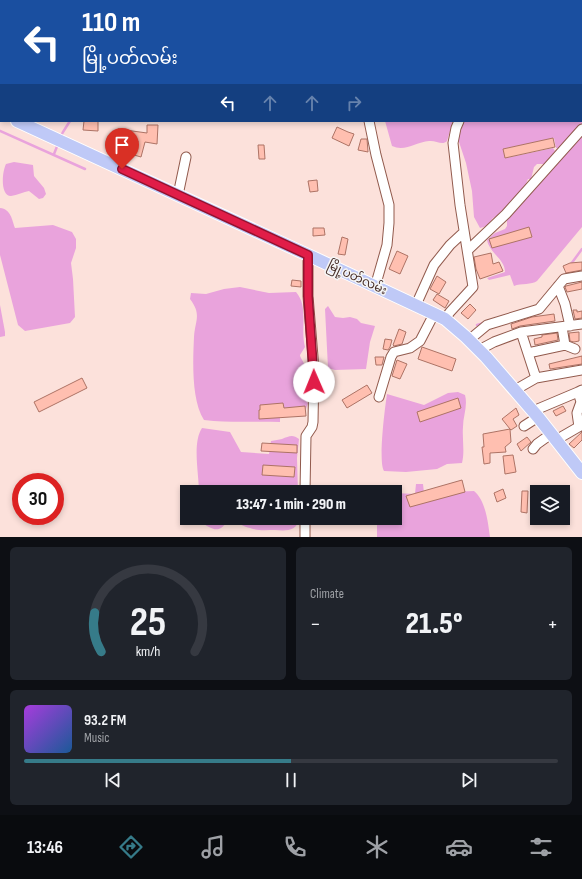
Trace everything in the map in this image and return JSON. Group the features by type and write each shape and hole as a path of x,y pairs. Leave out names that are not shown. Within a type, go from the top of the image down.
{"main road":[{"name":"မြို့ပတ်လမ်း","path":"20,122 36,126 178,195 440,317 479,350 536,414 582,473"}],"street":[{"path":"369,122 376,156 389,205 387,245 375,286"},
{"path":"379,397 391,357 394,352 410,348 420,341 440,317 450,312 473,287 452,143 459,122"},
{"path":"468,250 506,214 582,129"},
{"path":"178,195 186,157"},
{"path":"416,306 434,265 450,245 464,232"},
{"path":"305,485 306,436 312,427 314,414 314,369 308,296 308,255"},
{"path":"469,340 487,325 539,309 564,279 582,276"},
{"path":"558,286 565,304 565,345"},
{"path":"479,350 494,342 521,332 582,324"},
{"path":"521,332 536,378"},
{"path":"528,353 565,345 575,348"},
{"path":"515,390 536,378 582,370"},
{"path":"524,426 536,414 580,391 581,402 577,413 580,426 537,444 533,449"},
{"path":"305,525 305,537"}],"shaded area":[{"path":"385,122 453,122 447,141 443,143 429,141 401,148 392,146"},
{"path":"464,122 582,122 582,126 564,146 560,148 556,148 554,138 503,149 505,158 553,148 555,151 548,160 546,168 543,164 537,164 534,167 531,179 528,179 522,193 497,217 493,218 487,226 480,228 474,217 472,191 466,163 458,139"},
{"path":"582,132 582,227 537,281 529,284 514,286 510,275 489,280 487,278 505,272 503,263 491,249 487,240 495,233 505,229 507,226 507,220"},
{"path":"14,162 33,165 34,176 44,188 46,194 43,198 39,199 29,191 11,196 7,195 3,183 5,168 6,164"},
{"path":"0,208 7,210 12,218 15,228 53,225 72,232 76,239 76,248 71,263 75,317 70,323 25,331 18,325 0,255"},
{"path":"240,287 269,293 296,292 302,304 305,347 300,357 304,363 306,373 306,401 308,403 306,409 302,412 280,411 280,422 233,422 204,420 197,402 193,368 194,337 197,314 196,309 190,299 191,293 206,294 224,289"},
{"path":"0,305 5,336 0,337"},
{"path":"328,306 335,317 350,317 357,319 361,323 375,326 370,342 366,369 335,370 328,368 325,309"},
{"path":"458,392 465,395 466,399 463,423 462,463 447,464 437,469 406,472 384,471 382,466 382,446 387,394 424,405 448,393"},
{"path":"202,428 230,432 241,452 269,454 271,441 291,436 297,437 299,439 297,458 298,485 199,485 197,442"},
{"path":"416,484 423,484 424,493 474,491 484,506 490,537 377,537 377,525 402,525 402,493 415,494"},
{"path":"206,525 225,525 219,529 211,528"},
{"path":"242,525 297,525 290,530 283,531 256,530"}],"building":[{"path":"84,122 98,122 98,131 83,130"},
{"path":"147,125 158,125 157,144 145,142 141,157 134,155 138,141 116,138 118,129 147,133"},
{"path":"337,127 354,134 349,146 332,138"},
{"path":"553,138 555,147 505,158 503,149"},
{"path":"361,139 367,139 368,152 358,150"},
{"path":"258,145 264,145 265,159 259,159"},
{"path":"317,180 318,191 310,192 308,181"},
{"path":"529,227 532,237 492,248 489,239"},
{"path":"313,228 324,228 325,235 313,236"},
{"path":"342,237 348,239 345,255 338,254"},
{"path":"397,251 408,256 400,274 389,269"},
{"path":"491,253 493,264 499,262 503,271 480,279 476,269 474,257"},
{"path":"582,262 582,270 566,273 563,266 570,263"},
{"path":"437,276 446,282 439,294 430,289"},
{"path":"292,280 301,281 301,287 291,286"},
{"path":"582,282 582,289 567,292 566,286"},
{"path":"437,294 449,301 445,308 433,300"},
{"path":"470,304 476,310 468,319 461,313"},
{"path":"573,310 577,310 577,312 582,311 582,318 575,319"},
{"path":"554,314 555,321 520,326 512,329 511,324 532,317"},
{"path":"399,329 406,332 402,344 394,346 393,345"},
{"path":"579,332 579,341 570,341 569,333"},
{"path":"557,333 558,340 535,345 534,339 542,337 542,335"},
{"path":"385,339 392,340 388,350 383,349"},
{"path":"422,347 456,359 452,371 418,359"},
{"path":"582,356 582,364 550,369 549,364"},
{"path":"375,357 384,357 382,365 376,365"},
{"path":"397,360 407,364 400,379 392,376"},
{"path":"82,378 87,388 39,412 34,402"},
{"path":"367,385 372,393 347,408 342,400"},
{"path":"458,398 461,408 420,422 417,412"},
{"path":"283,403 284,408 305,406 306,416 259,419 260,405"},
{"path":"563,406 566,411 556,416 553,411"},
{"path":"516,408 519,415 513,419 517,426 511,430 502,419"},
{"path":"510,429 511,442 505,447 506,452 490,453 490,463 484,464 482,447 484,447 483,434"},
{"path":"582,432 582,440 574,448 569,444"},
{"path":"527,437 531,442 521,451 517,444"},
{"path":"262,443 297,445 297,453 261,451"},
{"path":"513,455 516,472 505,474 503,456"},
{"path":"263,465 295,467 294,477 262,475"},
{"path":"462,480 465,492 410,507 406,496"},
{"path":"503,489 506,498 497,502 494,493"},
{"path":"522,491 528,491 527,513 521,512"}],"waterway":[{"path":"60,138 69,122"},
{"path":"0,131 85,169"},
{"path":"54,154 58,144"},
{"path":"571,264 582,249"},
{"path":"477,325 484,323"}],"route":[{"path":"122,169 308,255 308,296 314,382"}]}
